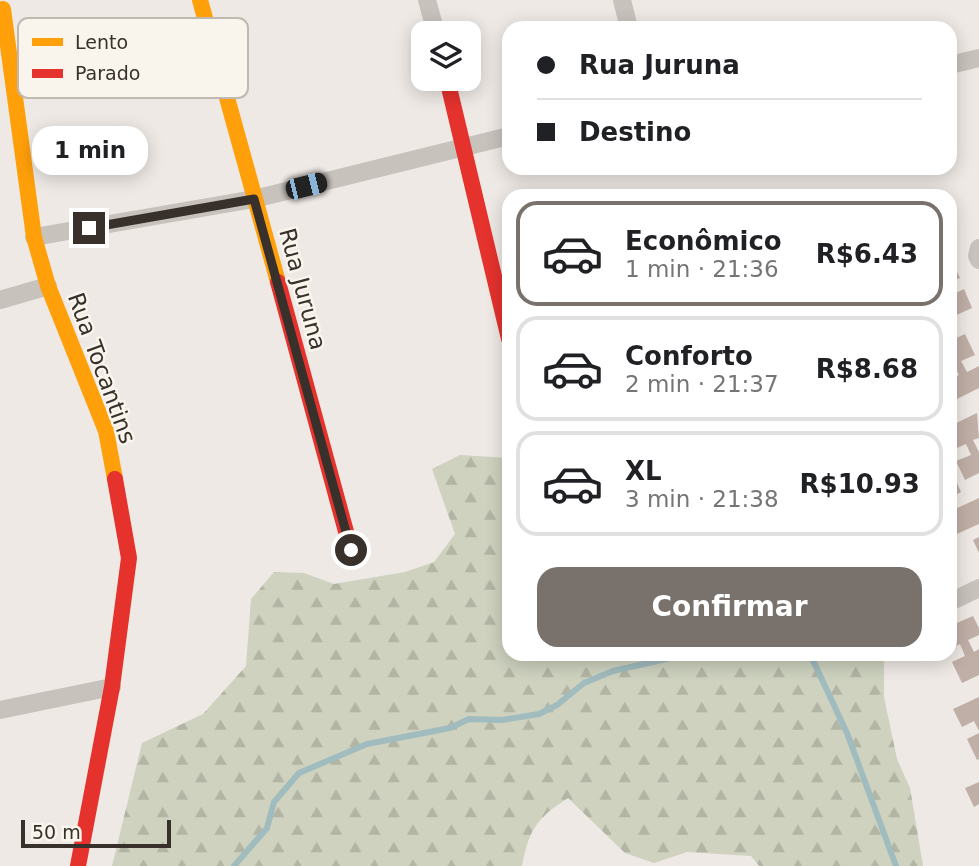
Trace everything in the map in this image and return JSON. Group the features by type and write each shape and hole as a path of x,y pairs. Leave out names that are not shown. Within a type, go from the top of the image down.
{"street":[{"name":"Rua Juruna","path":"200,0 205,18"},
{"path":"428,0 433,21"},
{"path":"622,0 627,21"},
{"name":"Rua Tocantins","path":"3,9 34,237 48,286 106,431 129,558 111,687 78,866"},
{"path":"957,63 979,58"},
{"path":"450,91 502,309"},
{"name":"Rua Juruna","path":"227,98 351,550"},
{"path":"34,237 254,199 502,138"},
{"path":"979,248 979,260"},
{"path":"0,300 48,286"},
{"path":"957,599 979,588"},
{"path":"0,710 111,687"}],"green space":[{"path":"460,455 502,458 502,661 884,661 884,697 897,759 910,788 923,866 759,866 751,856 687,852 654,863 625,853 568,798 549,812 531,833 522,866 112,866 142,743 203,714 246,666 251,599 274,572 304,573 334,584 405,572 434,562 455,534 432,469"}],"building":[{"path":"964,289 972,308 957,315 957,292"},
{"path":"965,334 975,355 961,361 967,372 979,366 979,388 957,399 959,375 957,338"},
{"path":"977,413 979,438 973,440 979,452 979,473 965,480 957,461 971,455 966,444 957,448 957,423"},
{"path":"979,498 979,524 957,534 957,508"},
{"path":"979,537 979,553 973,540"},
{"path":"973,616 979,628 979,635 968,640 974,652 979,649 979,675 962,683 952,662 965,656 960,644 957,646 957,623"},
{"path":"979,697 979,731 974,721 962,727 953,709"},
{"path":"979,733 979,759 977,760 967,739"},
{"path":"979,782 979,804 974,807 965,788"}],"waterway":[{"path":"234,866 267,828 274,802 299,773 367,744 450,728 469,719 502,720 539,714 557,705 584,683 613,671 657,661"},
{"path":"813,661 847,733 896,866"}],"traffic: slow":[{"path":"200,0 205,18"},
{"path":"3,9 34,237 48,286 106,431 115,479"},
{"path":"227,98 278,282"}],"traffic: jam":[{"path":"450,91 502,310"},
{"path":"278,282 351,550"},
{"path":"78,866 112,687 129,558 115,479"}],"route":[{"path":"89,228 254,199 351,550"}]}
